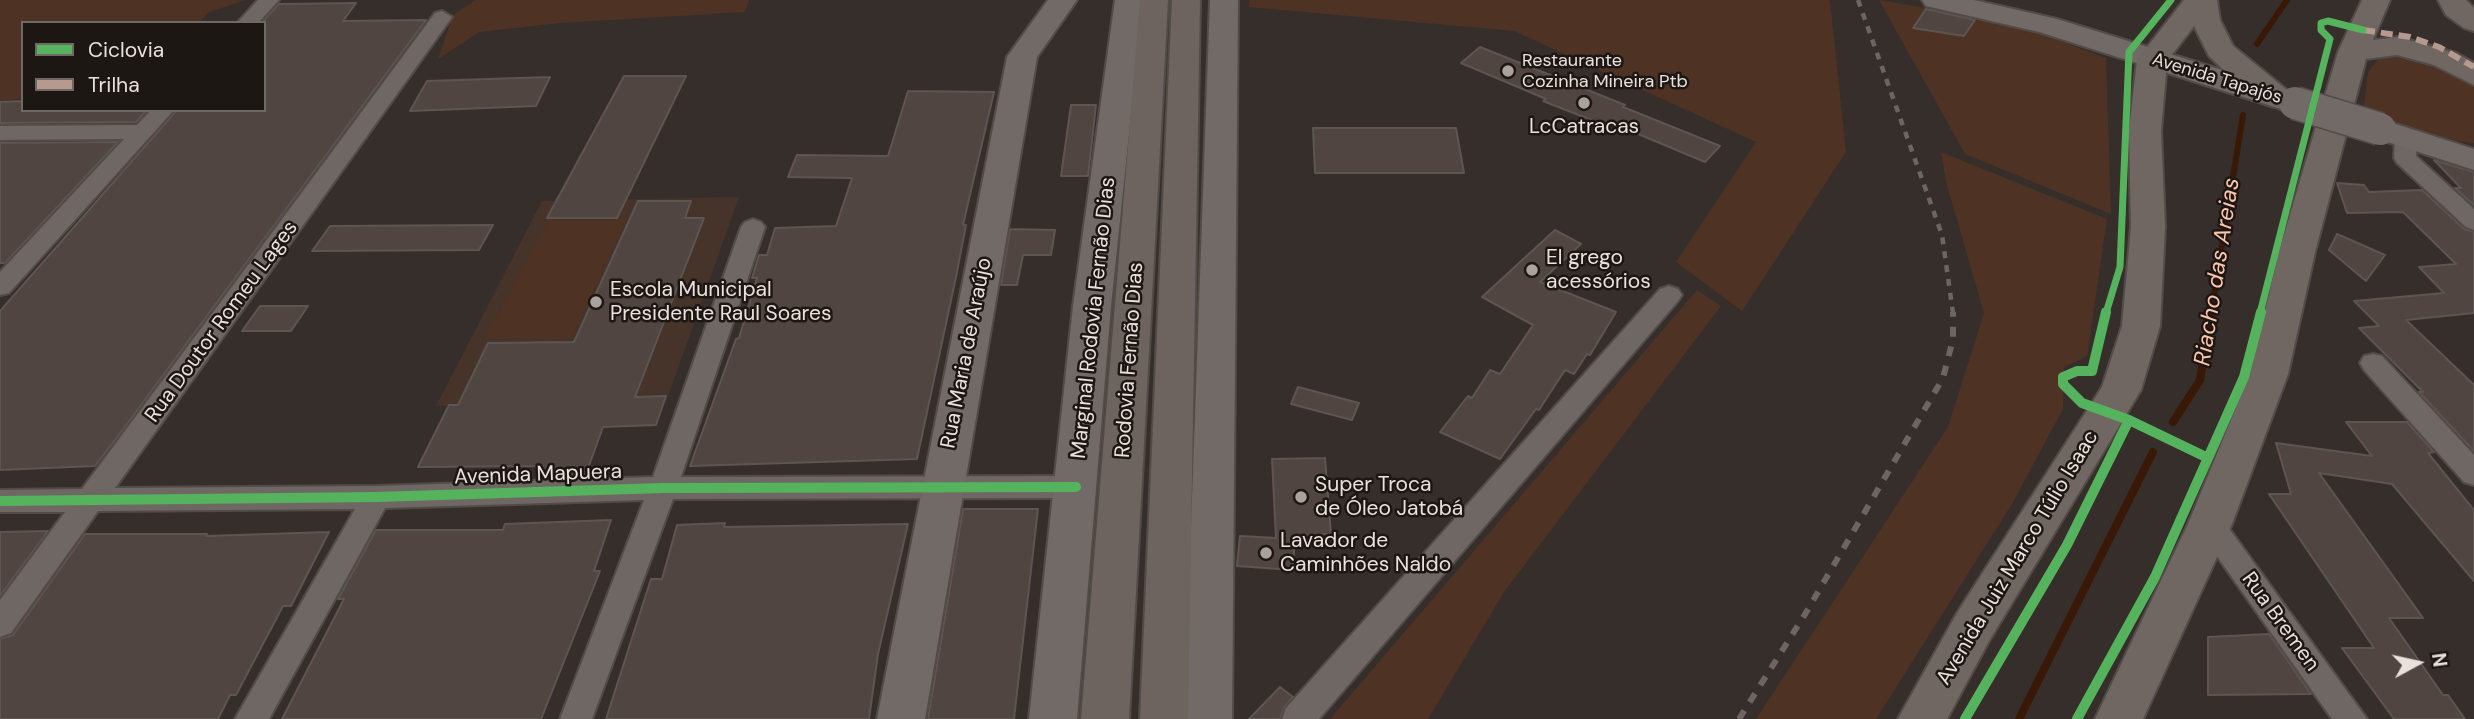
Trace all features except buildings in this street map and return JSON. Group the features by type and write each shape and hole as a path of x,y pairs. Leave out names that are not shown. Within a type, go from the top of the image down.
{"highway":[{"name":"Rodovia Fernão Dias","path":"1105,719 1154,0"},
{"name":"Rodovia Fernão Dias","path":"1164,719 1186,0"}],"main road":[{"name":"Rua Maria de Araújo","path":"901,719 1022,57 1063,0"},
{"name":"Marginal Rodovia Fernão Dias","path":"1054,719 1092,306 1129,0"},
{"path":"1208,719 1224,0"},
{"name":"Avenida Tapajós","path":"1936,0 2031,21 2441,150"},
{"path":"2152,60 2201,0"},
{"path":"2201,0 2205,20 2220,50 2244,73 2289,101"},
{"path":"2119,719 2210,524 2269,374 2297,252 2353,52 2376,0"},
{"path":"2452,0 2456,9 2474,22"},
{"path":"2353,52 2398,46 2445,59 2474,76"},
{"name":"Avenida Juiz Marco Túlio Isaac","path":"1922,719 1973,627 2121,390 2141,326 2148,227 2145,131 2152,60"},
{"path":"2441,150 2474,154"},
{"path":"2441,150 2474,160"}],"street":[{"path":"249,21 269,0"},
{"name":"Rua Doutor Romeu Lages","path":"0,624 93,500 442,17"},
{"path":"0,287 161,112"},
{"path":"0,133 142,132"},
{"path":"2393,133 2405,158 2474,222"},
{"path":"576,719 663,488 753,227"},
{"path":"1297,719 1669,295"},
{"path":"2373,363 2474,474"},
{"name":"Avenida Mapuera","path":"0,501 377,498 663,488 1076,487"},
{"path":"251,719 377,498"},
{"name":"Rua Bremen","path":"2210,524 2351,719"}],"shaded area":[{"path":"0,0 246,0 209,12 201,21 21,21 21,98 0,102"},
{"path":"475,0 749,0 745,12 560,23 479,32 438,59 453,15"},
{"path":"1249,0 1830,0 1846,152 1742,311 1676,262 1756,142 1514,31 1249,7"},
{"path":"1879,0 2009,22 2106,58 2111,214 1965,154"},
{"path":"2384,52 2438,62 2474,82 2474,143 2445,140 2363,113 2368,72"},
{"path":"1941,152 2107,219 2087,356 2064,367 2063,409 2012,504 1876,719 1756,719 1948,427 1984,313 1946,182"},
{"name":"Escola Municipal Presidente Raul Soares","path":"739,197 666,402 436,406 542,201"},
{"path":"549,219 627,219 571,338 485,338"},
{"path":"1697,290 1721,306 1504,592 1428,719 1330,719"}],"waterway":[{"name":"Riacho das Areias","path":"2257,44 2287,0"},
{"name":"Riacho das Areias","path":"2211,313 2243,115"},
{"name":"Riacho das Areias","path":"2173,422 2200,380 2211,312"},
{"name":"Riacho das Areias","path":"2019,719 2153,452"}],"railway":[{"path":"1858,0 1942,235 1953,313"},
{"path":"1739,719 1804,616 1943,378 1953,339 1953,313"}],"marked path":[{"path":"2363,30 2410,37 2439,47 2474,67"}],"cycle path":[{"path":"1965,719 2067,545 2129,420 2082,403 2063,384 2063,377 2077,371 2092,371 2120,267 2129,52 2171,0"},
{"path":"2077,719 2155,577 2244,377 2330,39 2321,30 2321,23 2328,21 2363,30"},
{"path":"2129,420 2208,458"},
{"path":"0,501 377,497 663,488 1076,487"}],"place":[{"name":"Restaurante Cozinha Mineira Ptb","path":"1508,71"},
{"name":"LcCatracas","path":"1584,103"},
{"name":"El grego acessórios","path":"1532,270"},
{"name":"Escola Municipal Presidente Raul Soares","path":"596,302"},
{"name":"Super Troca de Óleo Jatobá","path":"1301,497"},
{"name":"Lavador de Caminhões Naldo","path":"1266,553"}]}
